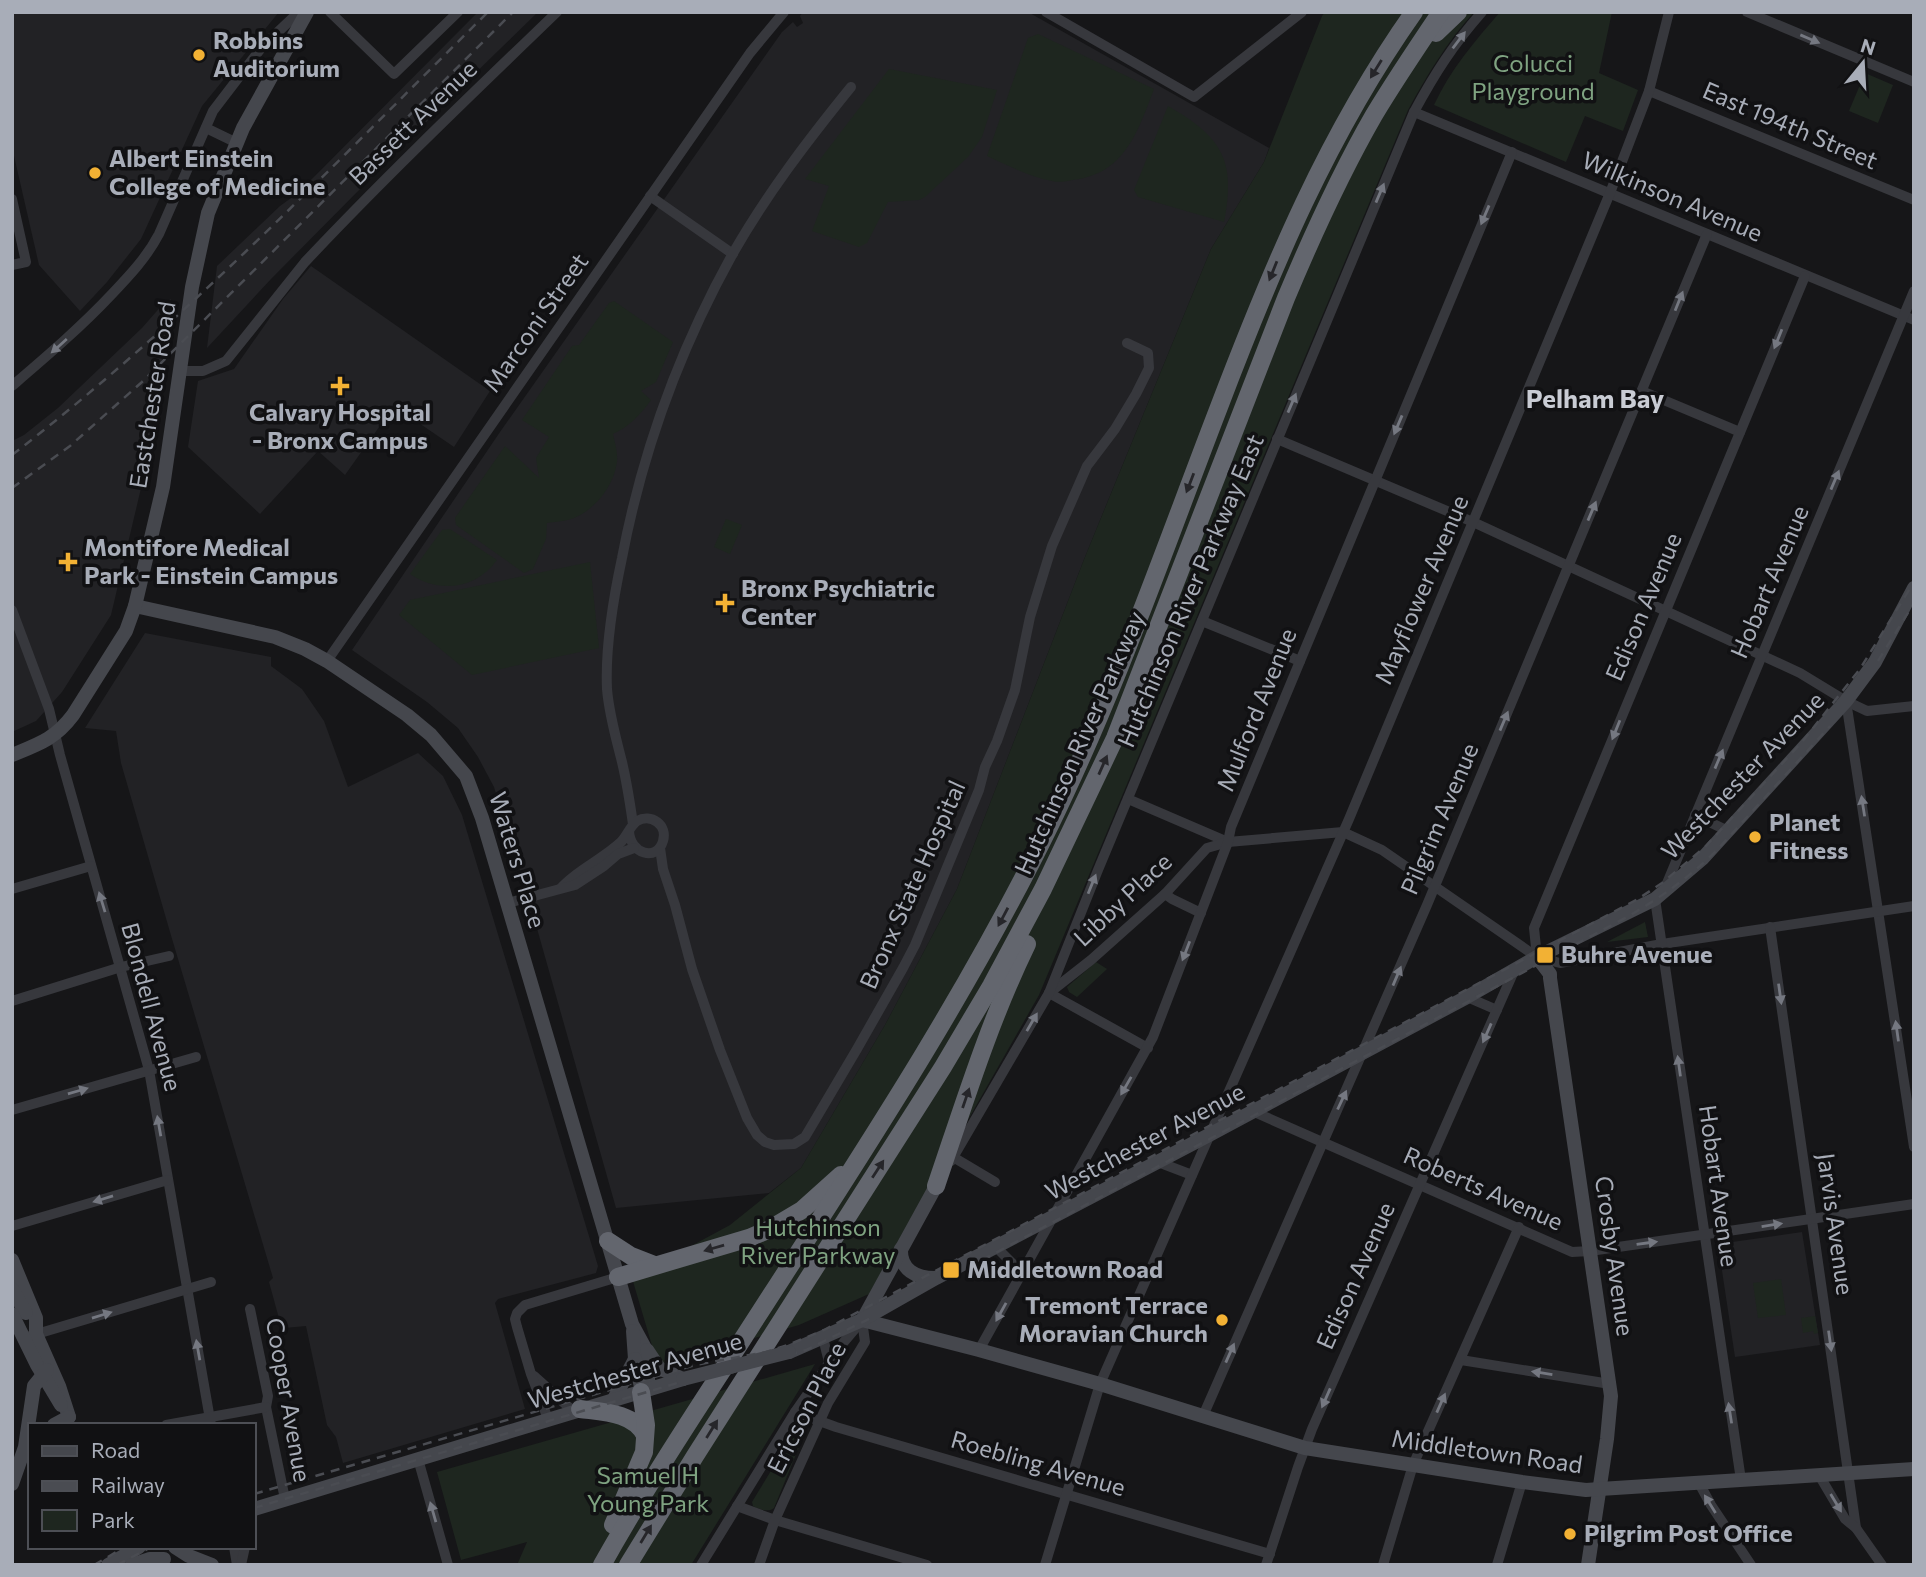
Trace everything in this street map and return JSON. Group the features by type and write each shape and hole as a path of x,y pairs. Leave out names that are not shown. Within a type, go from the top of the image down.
{"highway":[{"name":"Hutchinson River Parkway","path":"600,1565 855,1164 981,958 1079,763 1286,238 1346,118 1414,12"},
{"name":"Hutchinson River Parkway","path":"628,1565 943,1067 1009,953 1074,827 1120,726 1298,267 1359,142 1408,60 1441,12"},
{"path":"1408,60 1458,12"},
{"path":"936,1186 996,1013 1046,904 1074,827"},
{"path":"618,1277 749,1238 778,1226 802,1210 855,1164"},
{"path":"608,1241 631,1256 654,1265"},
{"path":"600,1565 608,1537 642,1458 646,1425 645,1391"},
{"path":"576,1410 612,1413 640,1427 645,1435"}],"main road":[{"name":"Eastchester Road","path":"12,755 56,735 73,715 125,631 135,606 163,486 192,287 208,213 243,128 307,12"},
{"name":"Westchester Avenue","path":"256,1507 576,1410 789,1352 863,1324 936,1278 1659,894 1702,859 1846,701 1875,662 1914,588"},
{"name":"Waters Place","path":"135,606 275,637 305,649 327,661 420,725 466,776 480,811 608,1241 632,1324 635,1359 645,1391"},
{"name":"Crosby Avenue","path":"1537,957 1550,974 1610,1384 1611,1408 1588,1565"},
{"path":"863,1324 936,1186"},
{"path":"901,1249 905,1267 923,1278 936,1278"},
{"path":"12,1259 36,1318 32,1332"},
{"path":"12,1289 30,1321 46,1370 71,1421"},
{"path":"12,1314 32,1332"},
{"name":"Waters Place","path":"632,1324 645,1348 645,1391"},
{"name":"Middletown Road","path":"863,1324 979,1350 1100,1384 1304,1448 1521,1482 1586,1490 1914,1469"},
{"path":"645,1348 659,1368 683,1379"},
{"path":"614,1399 635,1359"},
{"path":"30,1423 34,1386 46,1370"},
{"path":"12,1484 27,1444"},
{"path":"108,1565 136,1549"},
{"path":"178,1549 212,1565"},
{"path":"132,1565 164,1557"}],"street":[{"path":"12,386 52,352 138,267 151,250 213,111 262,47 299,12"},
{"name":"Bassett Avenue","path":"330,12 394,74 458,12"},
{"name":"Bassett Avenue","path":"181,371 203,371 226,361 311,255 557,12"},
{"name":"Marconi Street","path":"327,661 650,195 750,53 784,12"},
{"path":"1048,13 1194,97 1302,12"},
{"name":"Hutchinson River Parkway East","path":"936,1186 1049,993 1414,112 1436,71 1482,12"},
{"name":"Mayflower Avenue","path":"1045,1565 1100,1384 1343,831 1610,193 1650,91 1669,12"},
{"path":"1747,12 1914,82"},
{"path":"561,888 572,876 622,841 631,828 639,820 647,818 657,821 663,828 664,838 660,848 652,853 634,848 630,840 631,828 630,795 610,718 607,687 616,586 637,491 667,397 702,315 733,254 789,167 851,87"},
{"name":"East 194th Street","path":"1650,91 1914,200"},
{"name":"Wilkinson Avenue","path":"1414,112 1909,318"},
{"path":"206,128 237,143"},
{"name":"Mulford Avenue","path":"979,1350 1148,1048 1228,842 1231,827 1512,152"},
{"path":"650,195 733,254"},
{"path":"12,199 26,262 12,265"},
{"name":"Pilgrim Avenue","path":"1203,1416 1364,1052 1707,234"},
{"name":"Edison Avenue","path":"1537,957 1535,928 1805,276"},
{"name":"Hobart Avenue","path":"1741,1480 1662,944 1659,894 1909,318 1914,291"},
{"name":"Bronx State Hospital","path":"660,848 663,869 692,969 720,1051 747,1118 757,1135 765,1142 774,1145 794,1144 805,1137 828,1101 915,945 979,790 985,767 1015,690 1030,617 1052,546 1087,466 1120,422 1149,368 1149,353 1127,343"},
{"path":"1642,391 1740,432"},
{"path":"1277,439 1569,566 1800,673 1867,711 1914,706"},
{"name":"Blondell Avenue","path":"12,610 49,709 149,1070 210,1421"},
{"path":"1202,621 1300,661"},
{"path":"1846,701 1914,1147"},
{"path":"630,795 647,818"},
{"path":"1128,799 1228,842 1343,831 1382,850 1537,957 1560,963 1662,944 1914,906"},
{"path":"1695,816 1728,831"},
{"name":"Libby Place","path":"1049,993 1166,894 1207,848 1228,842"},
{"path":"508,903 575,885 618,854 634,848"},
{"name":"Bronx State Hospital","path":"645,853 663,869"},
{"path":"12,889 91,866"},
{"path":"1166,894 1201,913"},
{"name":"Jarvis Avenue","path":"1770,927 1856,1528"},
{"path":"12,1001 121,967 169,956"},
{"name":"Edison Avenue","path":"1266,1565 1304,1448 1514,970"},
{"path":"1049,993 1148,1048"},
{"path":"1467,997 1497,1010"},
{"path":"12,1110 197,1057"},
{"name":"Roberts Avenue","path":"1252,1111 1573,1252 1914,1204"},
{"path":"953,1157 995,1182"},
{"path":"1158,1162 1192,1175"},
{"path":"12,1226 168,1180"},
{"path":"1383,1565 1413,1465 1519,1227"},
{"path":"996,1247 1022,1273"},
{"path":"548,1419 517,1327 517,1313 525,1306 618,1277"},
{"path":"32,1332 211,1282"},
{"name":"Cooper Avenue","path":"250,1309 285,1499"},
{"name":"Ericson Place","path":"795,1412 843,1343 863,1324"},
{"name":"Ericson Place","path":"759,1565 775,1520 828,1403 865,1342 863,1324"},
{"name":"Ericson Place","path":"824,1338 829,1362"},
{"path":"1461,1360 1610,1384"},
{"path":"531,1374 576,1410"},
{"path":"188,1423 210,1421 266,1407"},
{"path":"701,1565 795,1412"},
{"name":"Roebling Avenue","path":"795,1412 819,1422 1270,1554"},
{"path":"418,1459 448,1565"},
{"name":"Jarvis Avenue","path":"1818,1475 1845,1519 1856,1528 1882,1565"},
{"path":"1497,1565 1521,1482"},
{"path":"1699,1483 1751,1565"},
{"path":"737,1506 775,1520 928,1565"}],"shaded area":[{"name":"Albert Einstein College of Medicine","path":"12,12 279,12 202,106 141,239 80,311 39,265 12,147"},
{"path":"478,12 538,12 271,279 207,348 217,266 280,206 298,193"},
{"name":"Bronx Psychiatric Center","path":"803,12 1028,12 1269,148 1264,162 1211,249 1085,557 957,889 885,1025 801,1168 769,1193 616,1208 525,886 494,787 458,728 427,702 352,650 500,432 782,32 793,22 797,27 803,23 800,16"},
{"name":"Calvary Hospital - Bronx Campus","path":"311,266 490,391 454,447 394,406 345,475 318,451 260,514 188,447 198,381 234,369 283,299"},
{"name":"Montifore Medical Park - Einstein Campus","path":"171,299 146,467 111,615 62,692 36,721 12,732 12,441 24,435 58,408"},
{"path":"145,633 271,657 271,666 302,689 324,721 348,787 418,753 443,776 462,815 598,1266 596,1273 498,1299 495,1303 525,1409 343,1463 336,1437 327,1425 306,1326 284,1328 283,1321 280,1322 269,1282 273,1278 121,763 116,731 85,728"},
{"path":"1802,1232 1820,1345 1735,1357 1718,1244"}],"green space":[{"name":"Hutchinson River Parkway","path":"1325,12 1474,12 1438,59 1408,110 1039,995 869,1294 799,1325 658,1366 632,1278 730,1225 801,1168 885,1025 957,889 1085,557 1211,249 1264,162"},
{"name":"Colucci Playground","path":"1500,12 1612,12 1599,73 1638,90 1623,131 1585,116 1566,162 1434,105 1455,68"},
{"path":"1038,34 1154,89 1127,148 1117,160 1091,176 1055,182 1027,174 987,156 1028,38"},
{"path":"889,69 997,90 982,137 968,157 925,197 919,200 888,202 867,243 859,247 812,231 829,186 805,179"},
{"path":"1865,73 1893,85 1878,123 1849,111"},
{"path":"1168,106 1201,128 1221,152 1228,182 1224,222 1138,197 1134,190"},
{"path":"614,301 673,342 656,382 641,391 651,400 634,420 613,434 617,462 603,495 590,509 574,518 547,523 546,539 533,569 524,573 456,525 455,518 505,446 539,478 536,458 549,437 522,420 572,346 579,345 609,303"},
{"path":"726,519 742,525 730,554 714,547"},
{"path":"450,529 497,560 489,570 468,582 445,586 421,580 410,574 442,530"},
{"path":"590,562 599,648 472,675 399,615 410,600"},
{"path":"1645,922 1648,937 1607,942"},
{"path":"1096,962 1107,969 1077,997 1069,992 1067,987"},
{"path":"1781,1279 1786,1315 1758,1318 1753,1283"},
{"path":"1815,1316 1818,1333 1803,1333 1801,1318"},
{"name":"Samuel H Young Park","path":"815,1364 691,1565 517,1565 527,1542 461,1560 437,1472"},
{"path":"799,1425 804,1425 806,1430 774,1508 766,1510 753,1506 752,1502"}],"railway":[{"path":"12,455 76,404 198,297 488,12"},
{"path":"12,488 70,446 142,382 513,12"},
{"path":"256,1493 695,1365 766,1352 824,1330 1638,899 1705,847 1802,742 1860,669 1914,582"},
{"path":"1878,661 1914,603"},
{"path":"982,1260 1651,902 1707,860 1830,726"},
{"path":"727,1374 806,1350 873,1317"},
{"path":"256,1507 735,1366"},
{"path":"94,1565 122,1549"},
{"path":"117,1565 147,1549"}],"place":[{"name":"Robbins Auditorium","path":"199,55"},
{"name":"Albert Einstein College of Medicine","path":"95,173"},
{"name":"Calvary Hospital - Bronx Campus","path":"340,386"},
{"name":"Montifore Medical Park - Einstein Campus","path":"68,562"},
{"name":"Bronx Psychiatric Center","path":"725,603"},
{"name":"Planet Fitness","path":"1755,837"},
{"name":"Buhre Avenue","path":"1545,955"},
{"name":"Middletown Road","path":"951,1270"},
{"name":"Tremont Terrace Moravian Church","path":"1222,1320"},
{"name":"Pilgrim Post Office","path":"1570,1534"}],"district":[{"name":"Pelham Bay","path":"1595,399"}]}
